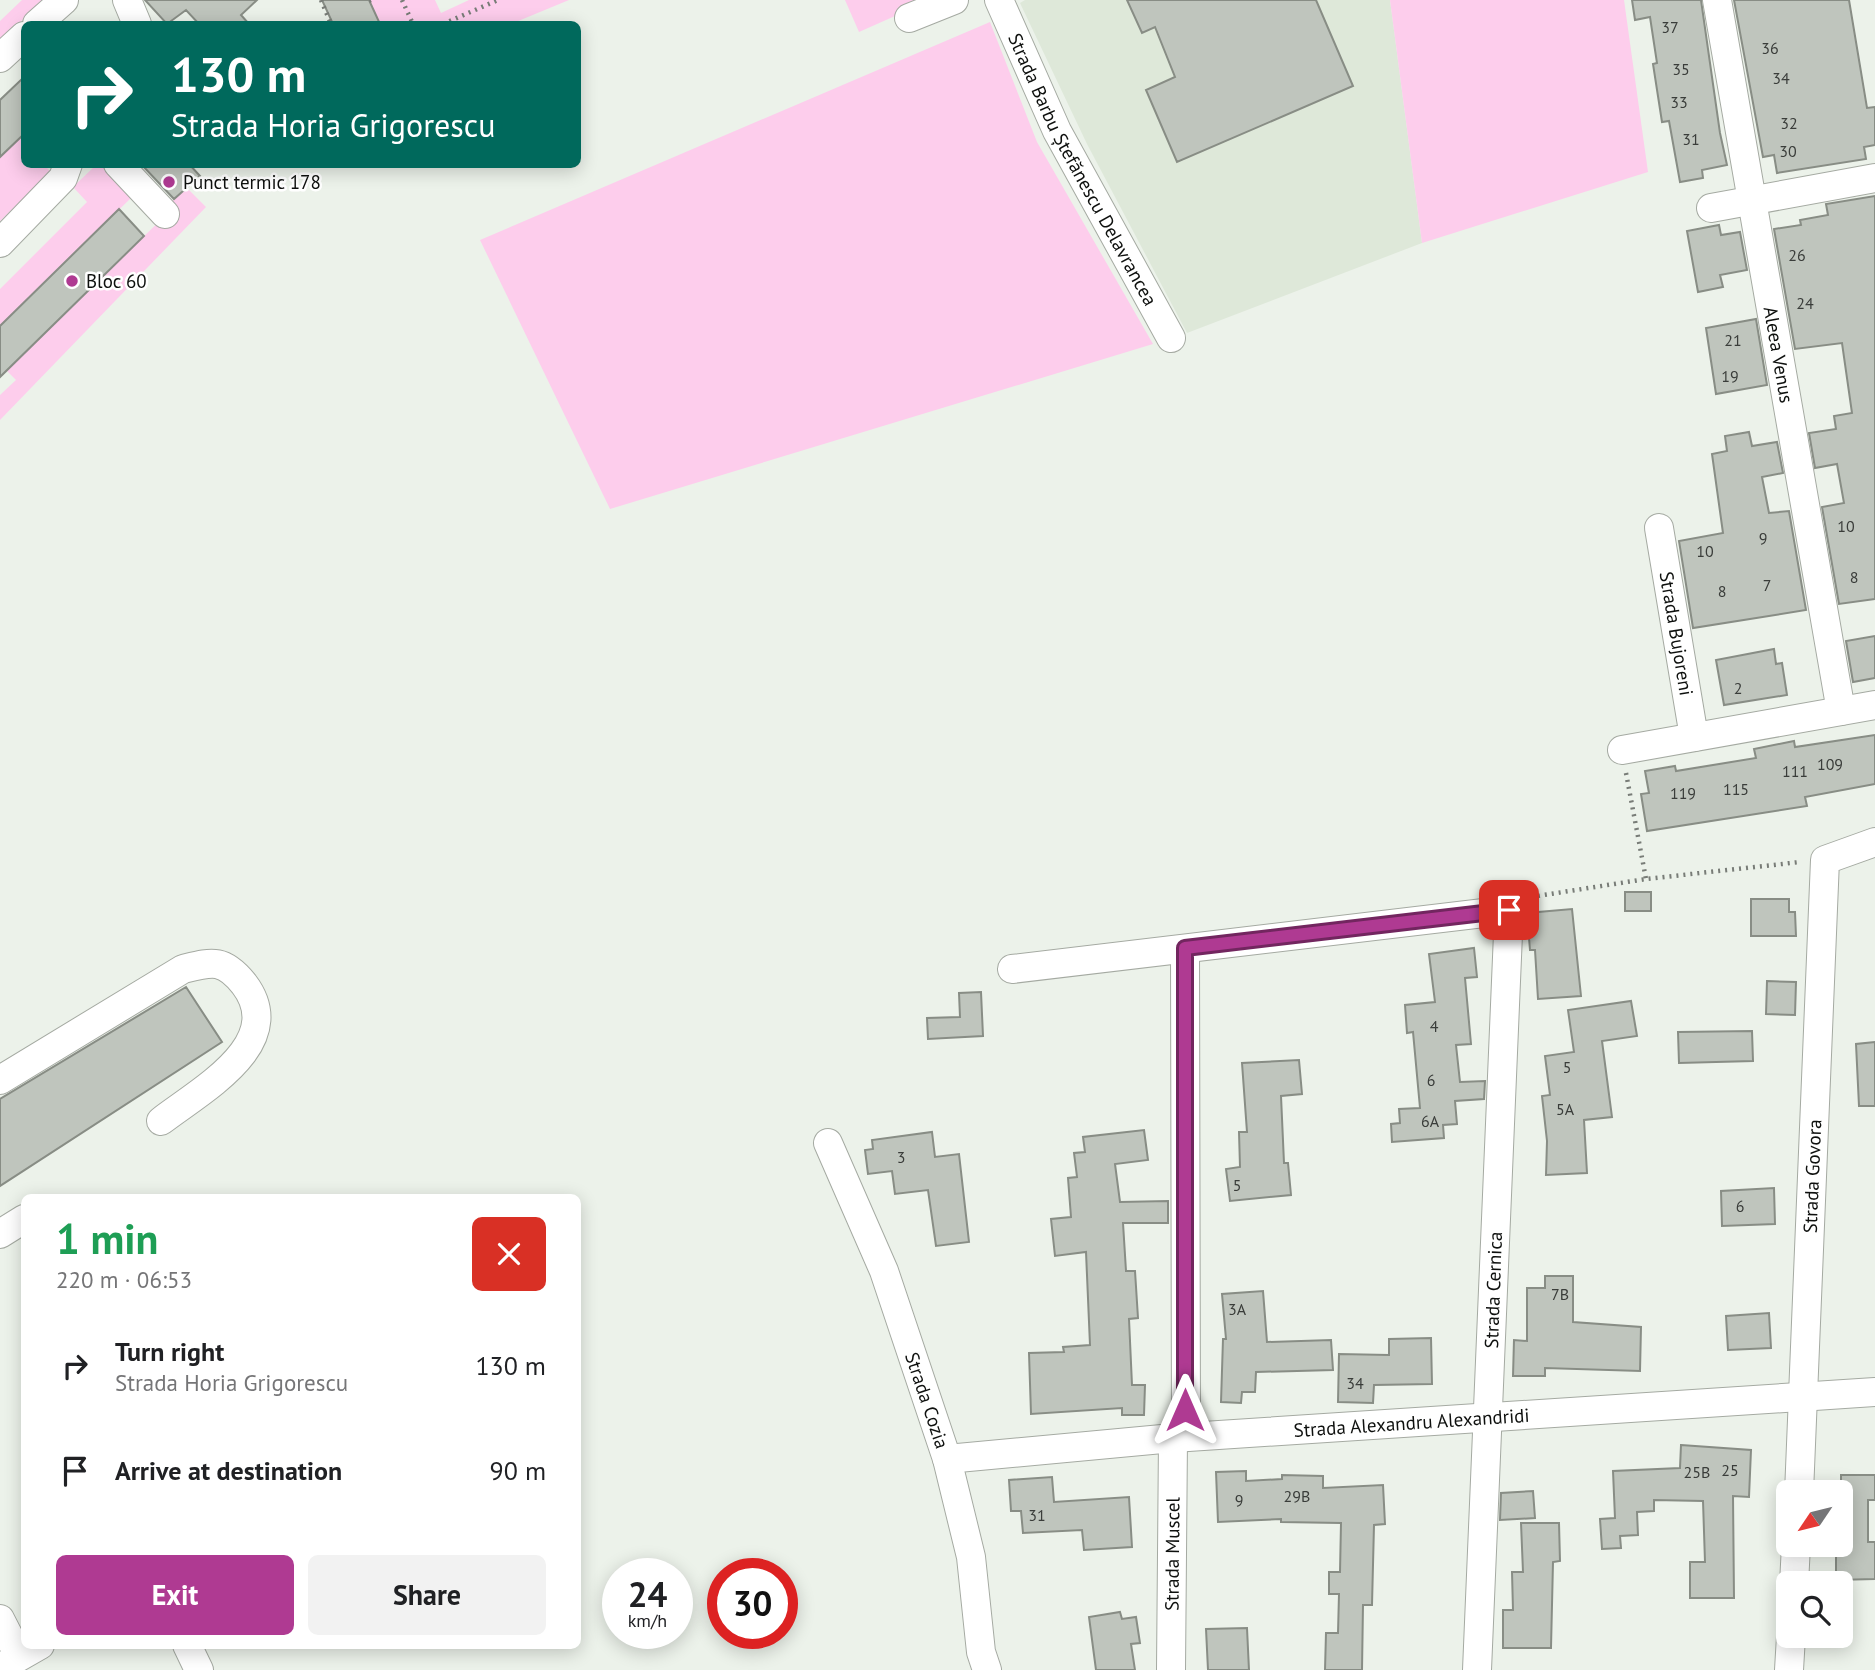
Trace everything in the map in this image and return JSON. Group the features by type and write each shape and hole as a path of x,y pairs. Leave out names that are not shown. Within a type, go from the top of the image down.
{"street":[{"path":"40,21 64,0"},
{"path":"127,0 136,21"},
{"path":"909,18 954,0"},
{"name":"Strada Barbu Ștefănescu Delavrancea","path":"999,0 1057,131 1171,338"},
{"name":"Aleea Venus","path":"1717,0 1841,711"},
{"path":"0,58 21,39"},
{"path":"0,243 63,178 67,168"},
{"path":"122,168 165,214"},
{"path":"1711,208 1875,178"},
{"name":"Strada Bujoreni","path":"1659,528 1694,737"},
{"path":"1622,750 1875,705"},
{"path":"1825,860 1875,842"},
{"name":"Strada Govora","path":"1800,1480 1825,860"},
{"path":"1012,969 1509,910"},
{"name":"Strada Cernica","path":"1477,1670 1509,910"},
{"name":"Strada Muscel","path":"1171,1670 1180,1438 1185,948"},
{"path":"0,1080 183,969 213,961 232,969 252,995 258,1024 248,1048 234,1064 161,1121"},
{"name":"Strada Cozia","path":"828,1143 884,1271 947,1459 971,1557 981,1652 987,1670"},
{"path":"0,1234 21,1221"},
{"name":"Strada Alexandru Alexandridi","path":"947,1459 1180,1438 1875,1392"},
{"path":"0,1619 20,1657"},
{"path":"1789,1670 1790,1648"},
{"path":"189,1649 199,1670"}],"path":[{"path":"321,0 330,21"},
{"path":"402,0 412,21"},
{"path":"450,21 498,0"},
{"path":"1622,750 1646,879"},
{"path":"1509,910 1518,899 1646,879 1825,860"}],"shaded area":[{"path":"22,0 43,0 0,41 0,21"},
{"path":"369,0 435,0 441,13 469,0 569,0 518,21 379,21"},
{"path":"845,0 931,0 859,32"},
{"path":"1025,0 1390,0 1422,243 1187,333 1087,144 1020,3"},
{"path":"1390,0 1624,0 1648,172 1422,243"},
{"path":"990,22 1037,142 1153,344 610,509 480,240"},
{"path":"21,137 21,168 47,168 51,172 0,221 0,157"},
{"path":"93,168 104,168 132,197 0,326 0,289 87,202 73,187"},
{"path":"187,188 206,207 0,420 0,395 16,380 0,364 22,355 171,210 167,206"}],"building":[{"path":"145,0 257,0 241,15 246,21 196,21 186,10 171,21 164,21"},
{"path":"322,0 369,0 379,21 332,21"},
{"path":"1127,0 1316,0 1353,86 1177,162 1146,90 1175,77 1155,27 1142,33"},
{"path":"1632,0 1701,0 1727,165 1702,170 1703,178 1680,182 1669,121 1662,122 1653,64 1657,63 1650,17 1635,20"},
{"path":"1734,0 1849,0 1867,108 1875,107 1875,145 1864,147 1866,159 1777,173 1774,155 1763,157"},
{"path":"21,80 21,137 0,157 0,100"},
{"path":"145,168 193,168 200,176 174,199"},
{"path":"1875,196 1875,599 1839,604 1822,507 1844,503 1837,464 1815,468 1809,433 1836,429 1834,416 1852,413 1842,343 1795,349 1774,229 1801,225 1800,220 1828,215 1826,204"},
{"name":"Bloc 60","path":"119,209 144,236 0,377 0,326"},
{"path":"1719,225 1721,235 1740,232 1747,270 1720,275 1723,287 1698,292 1687,231"},
{"path":"1756,319 1767,385 1716,394 1706,328"},
{"path":"1749,432 1752,446 1777,442 1783,473 1762,477 1769,513 1789,511 1806,610 1693,628 1679,541 1723,533 1712,454 1727,451 1725,436"},
{"path":"1875,636 1875,678 1853,682 1846,641"},
{"path":"1774,649 1776,664 1782,663 1787,695 1724,705 1716,660"},
{"path":"1875,735 1875,784 1805,797 1807,806 1647,831 1641,794 1649,793 1645,771 1675,766 1676,771 1756,758 1754,749 1794,741 1795,747"},
{"path":"1625,892 1651,892 1651,911 1625,911"},
{"path":"1751,899 1789,899 1789,912 1795,912 1796,936 1751,936"},
{"path":"1572,909 1581,996 1538,999 1535,950 1530,950 1527,913"},
{"path":"1474,948 1477,977 1465,978 1471,1044 1456,1045 1460,1082 1485,1081 1484,1099 1455,1101 1457,1124 1443,1125 1444,1138 1392,1142 1391,1124 1400,1123 1399,1109 1420,1108 1413,1032 1407,1033 1405,1005 1435,1002 1429,954"},
{"path":"1767,981 1796,982 1795,1015 1766,1014"},
{"path":"186,987 222,1042 0,1186 0,1099"},
{"path":"981,992 983,1036 928,1039 927,1018 960,1017 959,993"},
{"path":"1631,1001 1637,1036 1602,1041 1612,1117 1584,1120 1587,1173 1546,1175 1547,1141 1542,1096 1550,1095 1545,1056 1574,1052 1568,1010"},
{"path":"1752,1031 1753,1061 1679,1063 1678,1032"},
{"path":"1875,1042 1875,1106 1859,1106 1856,1044"},
{"path":"1299,1060 1302,1094 1281,1096 1284,1163 1288,1163 1291,1195 1230,1201 1226,1169 1240,1167 1239,1132 1247,1132 1242,1063"},
{"path":"1144,1130 1148,1160 1115,1164 1120,1202 1168,1201 1168,1223 1123,1223 1126,1271 1135,1271 1138,1318 1129,1319 1132,1385 1145,1385 1144,1415 1122,1415 1122,1408 1031,1414 1029,1353 1064,1352 1063,1347 1090,1345 1086,1252 1055,1256 1051,1219 1071,1217 1068,1178 1077,1177 1074,1153 1085,1152 1083,1137"},
{"path":"932,1132 935,1157 959,1154 969,1242 936,1246 928,1190 895,1194 892,1171 868,1174 865,1150 873,1149 872,1140"},
{"path":"1774,1188 1775,1224 1722,1226 1721,1191"},
{"path":"1545,1276 1573,1276 1573,1322 1641,1327 1640,1371 1545,1368 1545,1376 1513,1376 1514,1340 1527,1341 1527,1288 1545,1288"},
{"path":"1263,1291 1267,1342 1331,1340 1333,1370 1256,1372 1255,1392 1242,1392 1241,1403 1221,1402 1223,1339 1226,1339 1222,1294"},
{"path":"1769,1313 1771,1348 1728,1350 1726,1316"},
{"path":"1431,1338 1432,1384 1374,1385 1373,1403 1338,1402 1339,1354 1389,1355 1389,1339"},
{"path":"1681,1445 1751,1450 1749,1497 1733,1496 1734,1598 1690,1598 1690,1562 1705,1562 1703,1501 1654,1500 1654,1511 1637,1512 1638,1535 1620,1536 1621,1548 1602,1549 1600,1519 1615,1518 1613,1471 1680,1468"},
{"path":"1246,1471 1246,1481 1282,1479 1282,1475 1323,1476 1323,1488 1383,1485 1385,1524 1374,1525 1372,1605 1363,1605 1362,1670 1325,1670 1326,1633 1338,1633 1339,1594 1329,1594 1329,1572 1340,1572 1341,1523 1281,1522 1281,1519 1218,1522 1216,1472"},
{"path":"1841,1475 1875,1475 1875,1500 1868,1500 1868,1542 1875,1542 1875,1579 1853,1580 1853,1571 1836,1571 1836,1558 1853,1558 1853,1480 1841,1480"},
{"path":"1052,1477 1054,1502 1129,1497 1132,1547 1084,1550 1082,1530 1023,1533 1021,1511 1011,1511 1009,1480"},
{"path":"1533,1491 1535,1518 1500,1520 1501,1493"},
{"path":"1521,1523 1559,1523 1560,1561 1553,1562 1551,1648 1503,1648 1503,1610 1513,1610 1512,1572 1523,1572"},
{"path":"1120,1612 1122,1619 1136,1617 1140,1643 1131,1644 1135,1670 1096,1670 1089,1617"},
{"path":"1247,1628 1249,1670 1208,1670 1206,1629"}],"place":[{"name":"Punct termic 178","path":"169,182"},
{"name":"Bloc 60","path":"72,281"}],"route":[{"path":"1185,1410 1185,948 1509,910"}]}
